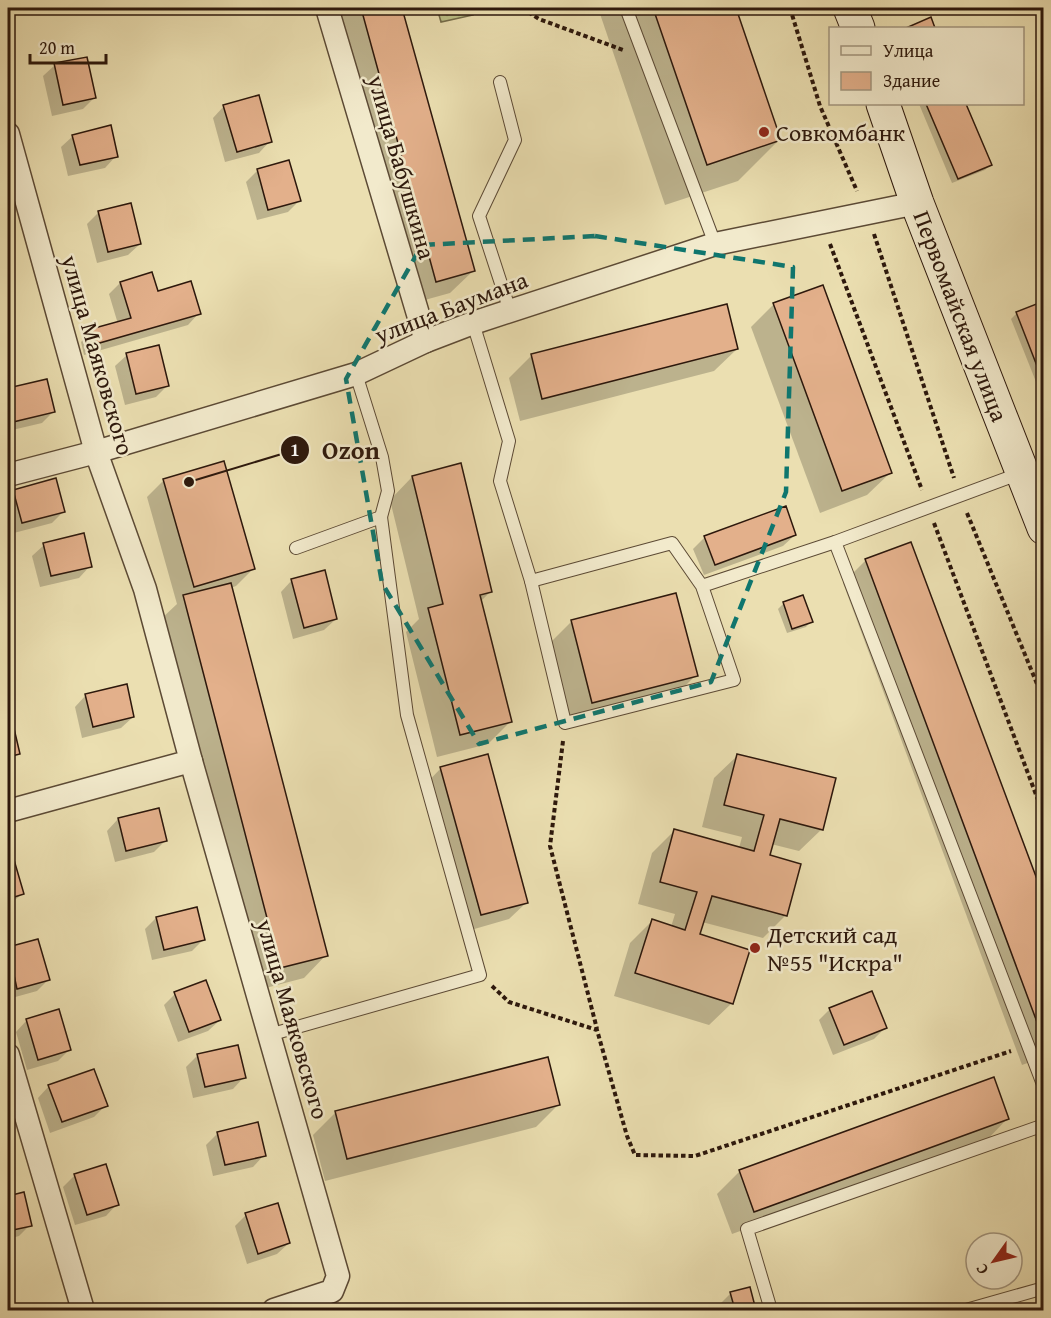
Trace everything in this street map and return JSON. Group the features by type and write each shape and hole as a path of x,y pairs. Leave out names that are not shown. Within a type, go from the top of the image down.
{"main road":[{"path":"850,8 858,27"},
{"name":"Первомайская улица","path":"883,105 917,203 1044,528"}],"street":[{"name":"улица Бабушкина","path":"327,8 426,341"},
{"name":"улица Маяковского","path":"8,134 96,452 145,589 191,761 338,1275 332,1291 274,1311"},
{"name":"улица Баумана","path":"8,475 96,452 356,374 426,341 473,323 715,244 917,203"},
{"path":"8,811 191,761"},
{"path":"8,1055 83,1311"}],"lane":[{"path":"626,8 715,244"},
{"path":"500,82 515,140 480,216 510,310"},
{"path":"473,323 509,441 500,481 531,581 565,723 734,680 702,586 672,543 531,581"},
{"path":"269,1035 480,975 407,715 381,516 388,491 382,457 356,374"},
{"path":"702,586 835,542 1022,472"},
{"path":"296,548 381,516"},
{"path":"835,542 1044,1087"},
{"path":"771,1311 747,1229 1044,1125"},
{"path":"966,1311 1044,1288"}],"path":[{"path":"522,8 539,19 645,58"},
{"path":"790,8 820,106 867,212 961,496 1044,701"},
{"path":"565,723 549,846 597,1030 627,1136 635,1155 695,1156 1028,1045"},
{"path":"480,975 509,1002 597,1030"}],"highlighted area":[{"path":"595,236 793,267 786,492 711,682 479,744 382,583 346,379 422,245"}],"green space":[{"path":"437,8 471,8 473,15 441,22"}],"building":[{"path":"361,8 402,8 475,271 436,282"},
{"path":"653,8 736,8 781,140 707,165"},
{"path":"931,17 935,27 908,27"},
{"path":"87,57 96,98 63,105 54,63"},
{"path":"259,95 272,142 237,152 223,105"},
{"path":"926,105 966,105 992,165 958,179"},
{"path":"111,125 118,157 80,165 72,135"},
{"path":"289,160 301,201 268,210 257,169"},
{"path":"131,203 141,244 108,252 98,211"},
{"path":"152,272 158,291 191,281 201,314 96,344 91,329 131,318 120,282"},
{"path":"823,285 892,473 842,491 773,303"},
{"path":"1044,301 1044,384 1016,312"},
{"path":"727,304 738,349 542,399 531,354"},
{"path":"159,345 169,386 136,394 126,353"},
{"path":"47,379 55,412 13,422 8,388"},
{"path":"224,461 255,569 194,587 163,479"},
{"path":"461,463 492,592 480,595 512,722 460,735 428,608 443,604 412,476"},
{"path":"56,478 65,512 22,523 13,490"},
{"path":"786,506 796,535 715,565 704,536"},
{"path":"84,533 92,567 51,576 43,543"},
{"path":"911,542 1044,898 1044,1041 865,559"},
{"path":"325,570 337,619 304,628 291,579"},
{"path":"231,583 328,956 280,968 183,595"},
{"path":"676,593 698,676 592,703 571,620"},
{"path":"803,595 813,622 792,629 783,602"},
{"path":"127,684 134,717 93,727 85,694"},
{"path":"12,720 20,754 8,757 8,721"},
{"path":"488,754 528,903 481,915 440,767"},
{"path":"737,754 836,778 823,830 780,819 770,855 801,864 787,916 712,896 700,934 750,950 733,1004 635,973 652,919 685,930 697,892 660,882 674,829 754,851 764,815 724,805"},
{"path":"159,808 167,841 126,851 118,818"},
{"path":"12,853 24,894 8,899 8,854"},
{"path":"197,907 205,940 164,950 156,917"},
{"path":"38,939 50,980 17,989 8,947"},
{"path":"206,980 221,1020 189,1032 174,992"},
{"path":"872,991 887,1028 844,1045 829,1008"},
{"path":"59,1009 71,1050 38,1060 26,1019"},
{"path":"238,1045 246,1078 205,1087 197,1054"},
{"path":"548,1057 560,1105 347,1159 335,1111"},
{"path":"94,1069 108,1106 62,1122 48,1085"},
{"path":"994,1077 1009,1119 754,1212 739,1170"},
{"path":"258,1122 266,1156 225,1165 217,1132"},
{"path":"106,1164 119,1205 87,1215 74,1174"},
{"path":"24,1192 32,1226 8,1231 8,1196"},
{"path":"278,1203 290,1243 258,1254 245,1213"},
{"path":"750,1287 756,1310 735,1310 730,1292"}],"place":[{"name":"Совкомбанк","path":"764,132"},
{"name":"Ozon","path":"189,482"},
{"name":"Детский сад №55 \"Искра\"","path":"755,948"}]}
